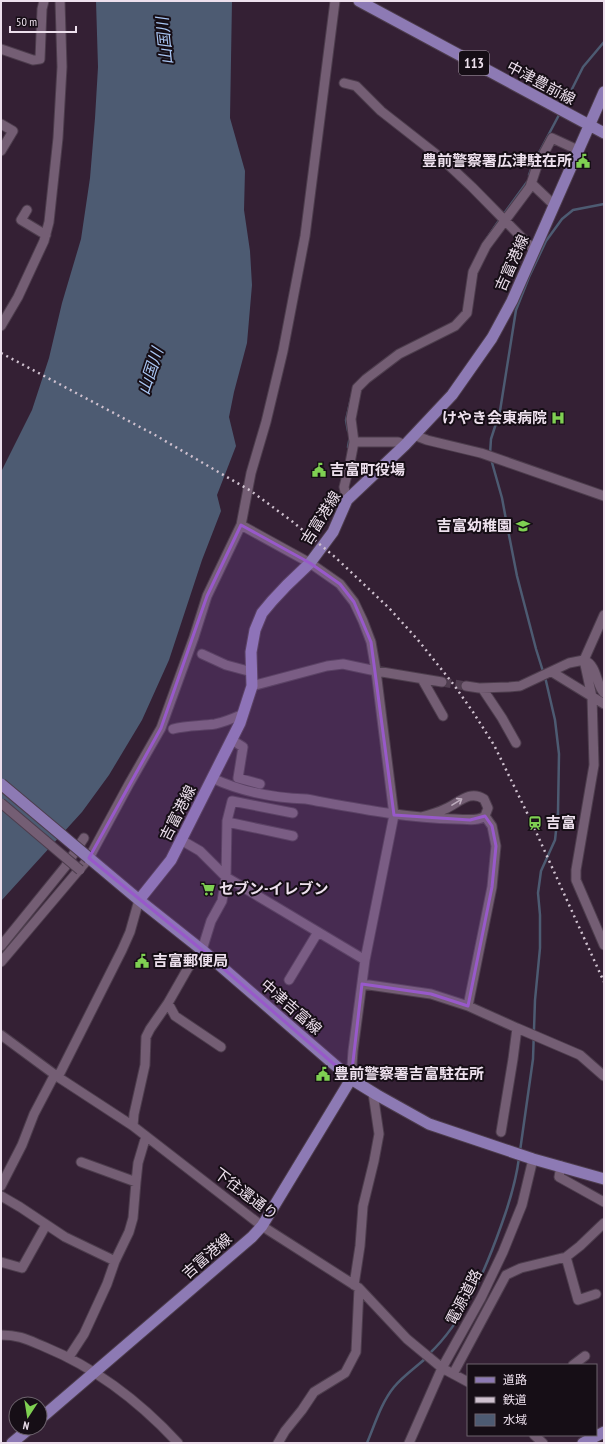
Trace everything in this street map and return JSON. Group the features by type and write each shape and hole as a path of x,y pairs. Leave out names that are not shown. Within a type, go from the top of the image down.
{"main road":[{"name":"中津豊前線","path":"359,1 604,133"},
{"name":"吉富港線","path":"139,900 171,860 232,740 243,714 252,686 251,652 255,630 262,613 310,563 332,532 347,500 405,445 452,395 492,338 512,301 604,92"},
{"name":"中津吉富線","path":"1,784 139,900 202,950 350,1078 373,1093 428,1124 533,1159 604,1179"},
{"name":"吉富港線","path":"48,1413 252,1237 262,1226 350,1078"},
{"path":"12,1443 20,1436"},
{"path":"583,1443 596,1436"}],"street":[{"path":"1,49 33,60 40,59 42,9 44,1"},
{"path":"1,326 18,297 44,241 49,222 58,138 62,68 60,1"},
{"path":"1,962 89,858 161,728 194,638 207,596 241,524 251,472 266,422 283,351 305,236 335,1"},
{"path":"344,83 356,86 381,111 441,158 534,250"},
{"path":"1,124 13,130 1,151"},
{"path":"347,500 344,487 354,442 351,419 357,388 366,379 399,354 455,326 466,313 474,272 486,246 532,183 537,166 552,138 578,150"},
{"path":"532,183 554,205"},
{"path":"27,210 21,220 46,235"},
{"path":"414,435 427,440 481,453 604,496"},
{"path":"354,442 398,442 405,445"},
{"path":"241,524 310,563 340,584 354,602 371,642 394,814 365,960 352,1051 350,1078"},
{"path":"604,616 584,660 592,697 594,765 576,870 576,880 604,945"},
{"path":"202,654 226,665 252,672"},
{"path":"466,686 482,688 520,686 569,663 584,660 589,662 594,669 599,687 604,693"},
{"path":"252,686 327,666 343,664 442,682"},
{"path":"552,672 604,704"},
{"path":"422,678 443,716"},
{"path":"482,688 502,718 516,743"},
{"path":"173,729 186,726 215,724 243,714"},
{"path":"232,740 243,747 238,778 260,784"},
{"path":"212,778 232,787 259,794 290,799 306,799 394,814 421,817 470,820 482,818 487,812 487,803 484,799 475,795 465,797 446,809 421,817"},
{"path":"133,1126 144,1065 146,1037 188,968 202,950 211,921 222,902 226,877 227,822 232,800 293,813"},
{"path":"1,802 80,870"},
{"path":"468,1006 492,887 496,846 492,826 485,816"},
{"path":"227,822 293,836"},
{"path":"1,946 66,867 84,838"},
{"path":"181,840 200,851 226,877 365,960"},
{"path":"1,1186 22,1145 34,1114 122,950 130,932 139,900"},
{"path":"289,980 318,932"},
{"path":"362,984 432,994 468,1006 580,1055 604,1076"},
{"path":"168,1003 175,1016 221,1047"},
{"path":"501,1132 514,1059 517,1028"},
{"name":"下往還通り","path":"1,1035 56,1075 133,1126 262,1226 357,1287 407,1339 442,1368 467,1381"},
{"path":"278,1443 285,1431 314,1392 345,1373 356,1352 357,1287 364,1206 374,1161 378,1134 373,1093"},
{"path":"69,1357 84,1334 107,1284 115,1260 129,1232 133,1218 138,1163 146,1136"},
{"name":"電源道路","path":"409,1443 442,1368 481,1298 503,1252 522,1205 533,1159"},
{"path":"81,1162 136,1182"},
{"path":"561,1166 559,1177 604,1202"},
{"path":"1,1196 65,1237 115,1260"},
{"path":"453,1374 506,1275 521,1268 566,1257 604,1223"},
{"path":"1,1262 22,1268 46,1225"},
{"path":"566,1257 578,1300 596,1294"},
{"path":"1,1335 19,1336 69,1357 95,1372 142,1407 158,1421 178,1443"},
{"path":"574,1364 585,1356"},
{"path":"535,1436 543,1443"}],"highlighted area":[{"path":"241,525 310,563 340,584 354,602 371,642 394,815 470,820 485,816 492,826 496,846 492,887 468,1006 431,994 362,984 351,1079 202,950 89,858 161,728 207,596"}],"water":[{"name":"山国川","path":"96,1 232,1 230,118 245,171 244,210 250,251 252,285 247,343 229,417 236,446 217,495 221,511 202,560 169,660 142,720 109,775 82,812 1,901 1,472 32,410 49,358 62,303 81,239 90,178 95,118 98,67"}],"waterway":[{"path":"563,107 583,67 604,42"},
{"path":"529,175 533,164 560,113"},
{"path":"503,215 527,182"},
{"path":"490,454 491,439 500,411 516,310 529,277 546,241 562,219 573,210 604,204"},
{"path":"485,241 500,219"},
{"path":"348,431 346,420 353,390"},
{"path":"348,447 350,436"},
{"path":"491,459 502,498 517,576 546,681 555,720 559,754 558,813 555,840 541,871 538,893 540,948 535,1000 533,1059 520,1151"},
{"path":"429,1354 453,1326 463,1311 480,1278 495,1243 507,1209 519,1158"},
{"path":"367,1443 389,1393 401,1379 426,1358"}],"tunnel":[{"path":"442,682 466,686"}],"railway":[{"path":"1,353 155,435 251,491 293,522 335,557 389,608 418,640 454,685 494,745 532,823 604,982"}],"place":[{"name":"豊前警察署広津駐在所","path":"583,161"},
{"name":"けやき会東病院","path":"558,418"},
{"name":"吉富町役場","path":"319,470"},
{"name":"吉富幼稚園","path":"523,526"},
{"name":"吉富","path":"535,823"},
{"name":"セブン-イレブン","path":"208,889"},
{"name":"吉富郵便局","path":"142,961"},
{"name":"豊前警察署吉富駐在所","path":"323,1074"}]}
